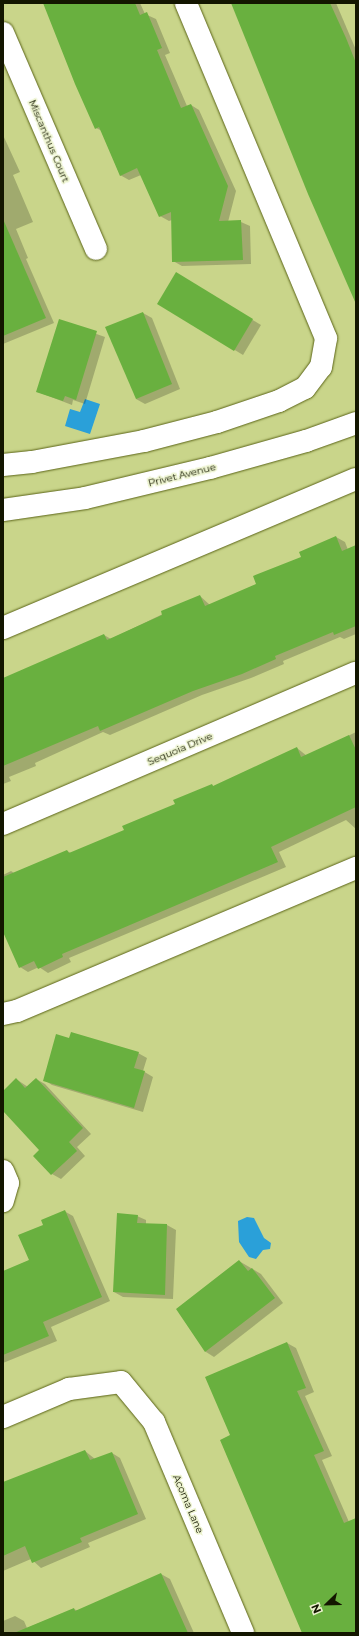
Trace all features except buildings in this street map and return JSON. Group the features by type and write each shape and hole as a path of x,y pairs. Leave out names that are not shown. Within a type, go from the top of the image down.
{"street":[{"path":"3,465 32,462 144,441 217,422 279,401 305,388 321,367 326,338 186,3"},
{"name":"Miscanthus Court","path":"3,33 96,249"},
{"name":"Privet Avenue","path":"3,510 85,498 202,470 306,441 356,423"},
{"path":"3,628 356,479"},
{"name":"Sequoia Drive","path":"3,824 356,673"},
{"path":"3,1014 17,1011 356,868"},
{"path":"3,1171 8,1183 3,1201"},
{"name":"Acoma Lane","path":"3,1417 68,1389 120,1382 154,1422 243,1633"}],"water":[{"path":"85,399 100,404 90,434 65,426 70,409 80,412"},
{"path":"247,1217 254,1218 264,1238 271,1243 270,1249 263,1250 256,1259 249,1257 239,1242 238,1221"}]}
